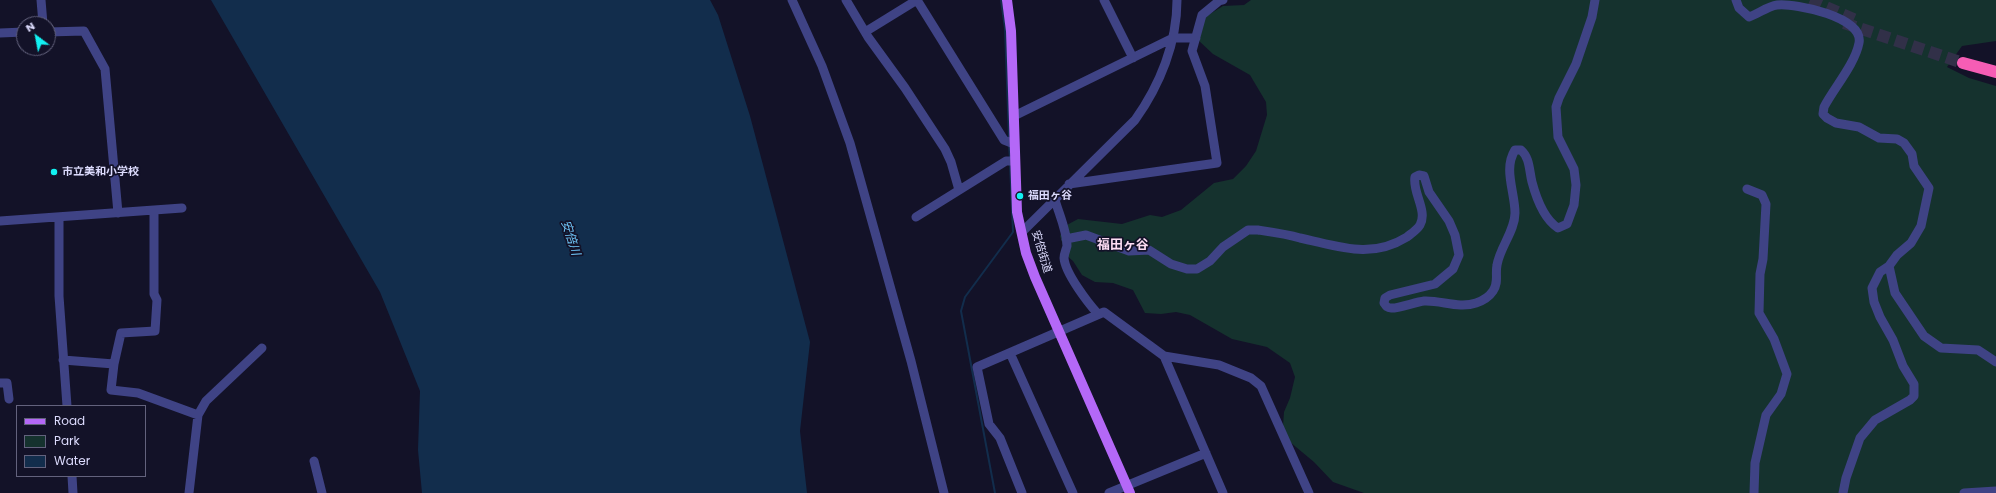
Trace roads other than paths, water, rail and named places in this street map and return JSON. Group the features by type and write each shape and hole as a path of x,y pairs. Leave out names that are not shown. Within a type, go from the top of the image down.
{"highway":[{"path":"1996,67 1963,61 1996,72"}],"main road":[{"name":"安倍街道","path":"1007,0 1011,31 1017,212 1026,253 1035,277 1129,489"}],"street":[{"path":"41,0 42,16"},
{"path":"792,0 822,66 850,143 911,360 944,493"},
{"path":"846,0 865,32 905,88 944,149 951,162 959,190"},
{"path":"865,32 917,0 1004,140 1014,144"},
{"path":"1104,0 1133,58"},
{"path":"1022,232 1135,120 1157,83 1173,38 1177,0"},
{"path":"1069,184 1217,163 1205,86 1192,51 1202,14 1219,1 1223,0"},
{"path":"1066,239 1086,236 1129,252 1148,250 1171,264 1187,269 1197,269 1210,261 1223,246 1248,230 1258,230 1351,250 1383,246 1399,242 1416,231 1421,224 1422,216 1414,183 1415,177 1419,175 1424,176 1429,192 1449,221 1455,234 1459,255 1453,269 1439,282 1390,295 1385,298 1384,303 1387,307 1392,308 1426,301 1463,305 1480,301 1493,292 1498,281 1497,265 1515,214 1510,177 1512,156 1516,150 1521,150 1526,154 1533,183 1551,224 1558,228 1567,224 1574,205 1576,185 1574,169 1558,137 1556,108 1559,98 1576,64 1592,17 1595,0"},
{"path":"1736,0 1739,8 1749,18 1777,5 1816,9 1840,19 1853,28 1857,34 1859,42 1854,56 1826,103 1823,114 1836,123 1859,126 1879,138 1897,139 1904,143 1912,154 1914,166 1929,188 1921,226 1911,243 1880,272 1872,288 1874,302 1880,317 1893,340 1903,366 1914,384 1914,393 1910,400 1875,420 1860,438 1846,478 1843,493"},
{"path":"56,32 84,31 105,69 118,213"},
{"path":"0,33 16,32"},
{"path":"1014,116 1173,38 1196,38"},
{"path":"916,217 1006,161 1015,161"},
{"path":"1747,189 1762,195 1766,204 1763,259 1760,274 1759,313 1774,339 1787,374 1781,394 1766,415 1755,463 1754,493"},
{"path":"1055,200 1066,239 1067,246 1064,259 1083,297 1098,314"},
{"path":"0,221 182,208"},
{"path":"154,210 154,294 157,300 155,331 122,333 114,364 111,390 138,393 198,415"},
{"path":"59,217 59,296 67,405"},
{"path":"1888,266 1895,293 1924,336 1941,348 1978,350 1996,362"},
{"path":"1022,493 1000,438 989,424 977,367 1104,312 1164,356 1219,365 1251,378 1261,386 1309,493"},
{"path":"189,493 198,415 206,401 262,348"},
{"path":"1010,353 1073,493"},
{"path":"1164,356 1223,493"},
{"path":"63,360 114,364"},
{"path":"0,383 7,383 9,399"},
{"path":"1109,493 1129,489 1206,453"},
{"path":"314,461 322,493"},
{"path":"72,477 73,493"},
{"path":"1964,493 1996,491"}],"water":[{"name":"安倍川","path":"211,0 710,0 718,15 750,116 810,342 800,431 807,493 422,493 418,450 420,391 380,292"}],"waterway":[{"path":"1001,0 1005,28 1009,138"},
{"path":"1009,145 1010,158"},
{"path":"995,493 961,311 965,297 1013,232 1010,163"}],"tunnel":[{"path":"1810,0 1858,21"},
{"path":"1844,23 1963,63"}],"place":[{"name":"市立美和小学校","path":"54,172"},
{"name":"福田ヶ谷","path":"1020,196"}],"district":[{"name":"福田ヶ谷","path":"1123,246"}]}
